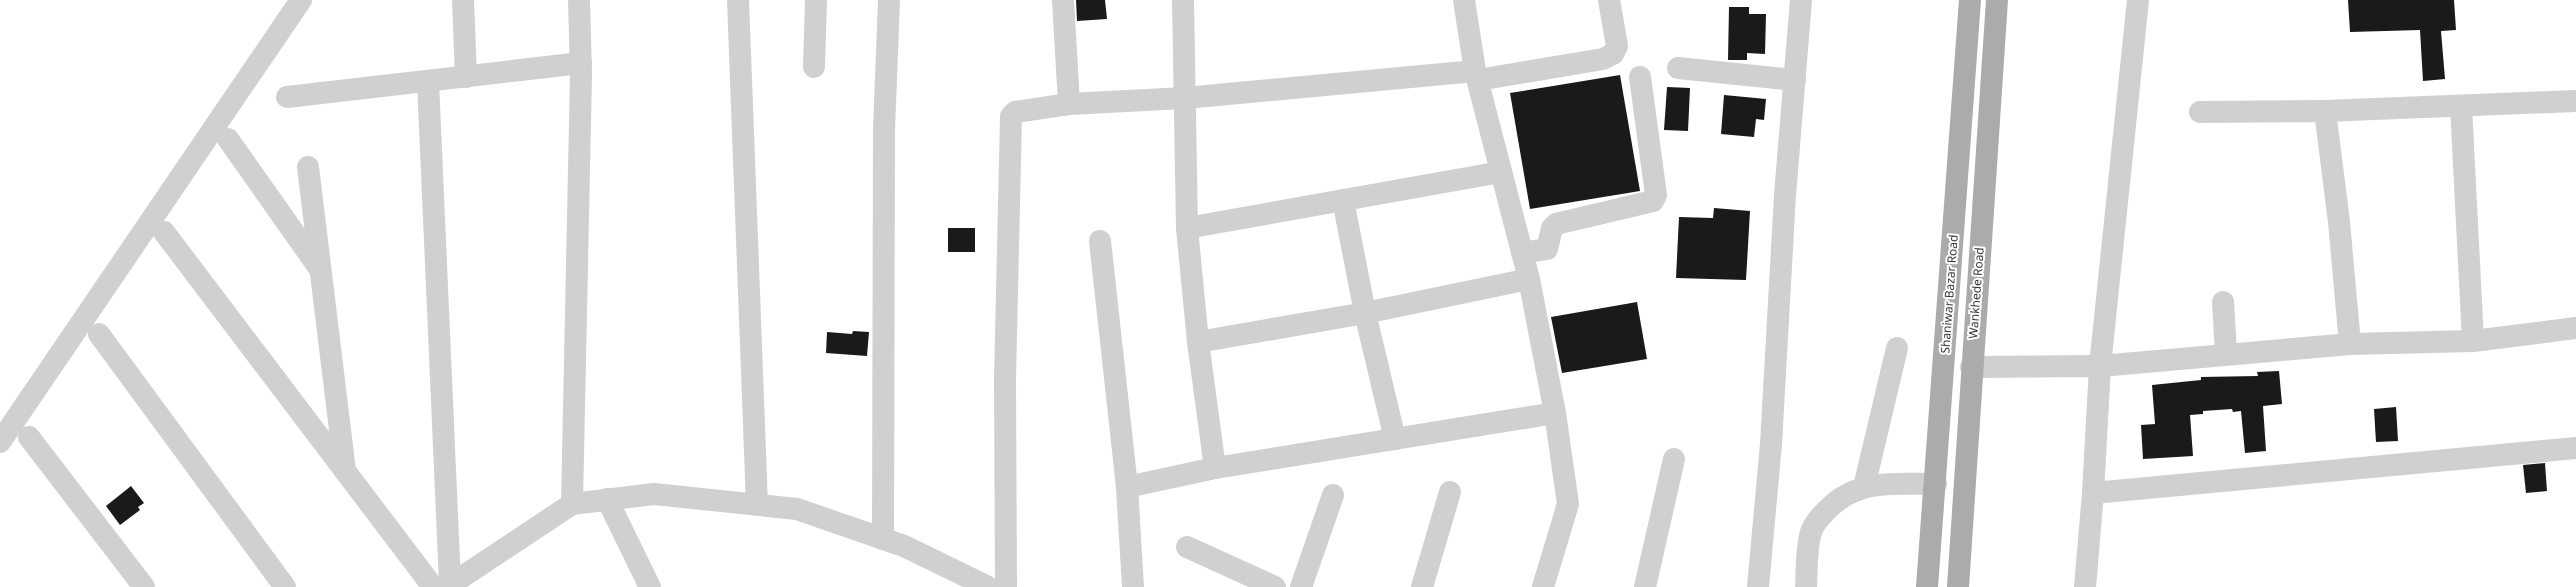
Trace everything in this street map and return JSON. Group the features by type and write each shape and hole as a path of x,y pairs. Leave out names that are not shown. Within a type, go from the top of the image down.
{"main road":[{"name":"Shaniwar Bazar Road","path":"1927,587 1936,484 1970,0"},
{"name":"Wankhede Road","path":"1958,587 1971,367 1997,0"}],"street":[{"path":"0,442 301,0"},
{"path":"463,0 466,77"},
{"path":"572,504 581,63 579,0"},
{"path":"738,0 757,505"},
{"path":"814,67 816,0"},
{"path":"883,539 884,138 889,0"},
{"path":"1063,0 1069,104"},
{"path":"1183,0 1187,228 1198,342 1215,468"},
{"path":"1464,0 1476,75 1529,279 1555,413 1568,504 1543,587"},
{"path":"1006,587 1004,380 1011,116 1020,109 1069,104 1185,98 1476,75 1603,59 1613,54 1616,46 1609,0"},
{"path":"1758,587 1770,444 1785,195 1801,0"},
{"path":"2085,587 2093,493 2100,366 2138,0"},
{"path":"287,97 581,63"},
{"path":"1678,68 1794,80"},
{"path":"1522,253 1547,248 1552,228 1556,224 1653,201 1656,195 1640,77"},
{"path":"428,81 444,586"},
{"path":"2200,112 2325,111 2576,101"},
{"path":"2461,106 2473,341"},
{"path":"2325,111 2339,222 2350,344"},
{"path":"228,139 321,271"},
{"path":"308,167 345,471"},
{"path":"1187,228 1501,172"},
{"path":"1343,200 1366,313 1395,439"},
{"path":"164,232 345,471 444,586"},
{"path":"1100,241 1127,487 1133,587"},
{"path":"1198,342 1366,313 1529,279"},
{"path":"2223,302 2226,354"},
{"path":"1971,367 2100,366 2350,344 2473,341 2576,328"},
{"path":"99,334 285,587"},
{"path":"1864,487 1897,348"},
{"path":"1127,487 1215,468 1555,413"},
{"path":"29,437 144,587"},
{"path":"2093,493 2576,448"},
{"path":"1645,587 1674,459"},
{"path":"1806,587 1811,531 1819,517 1834,503 1852,490 1876,484 1936,484"},
{"path":"1422,587 1450,492"},
{"path":"444,586 572,504 654,494 797,509 904,546 988,587"},
{"path":"1301,587 1333,495"},
{"path":"607,500 650,587"},
{"path":"1187,547 1274,587"}],"building":[{"path":"1076,0 1105,0 1107,19 1077,21"},
{"path":"2348,0 2454,0 2456,30 2441,31 2445,79 2423,81 2420,30 2350,32"},
{"path":"1729,7 1749,7 1749,14 1766,14 1765,54 1747,53 1747,60 1728,60"},
{"path":"1620,75 1640,191 1530,209 1510,93"},
{"path":"1667,87 1690,88 1688,131 1664,130"},
{"path":"1724,95 1766,99 1764,120 1756,119 1754,137 1721,134"},
{"path":"1714,208 1750,211 1746,280 1676,278 1679,217 1713,218"},
{"path":"948,228 975,228 975,252 948,252"},
{"path":"1637,302 1647,359 1562,373 1551,317"},
{"path":"853,331 869,332 867,356 826,353 827,332 852,334"},
{"path":"2279,371 2282,404 2263,406 2266,451 2245,453 2241,411 2233,412 2232,409 2203,411 2203,414 2190,415 2193,456 2143,459 2141,425 2155,424 2152,385 2201,380 2201,377 2258,376 2257,372"},
{"path":"2396,407 2398,441 2376,442 2374,409"},
{"path":"2545,463 2547,491 2526,493 2523,465"},
{"path":"131,486 144,503 138,507 140,510 120,525 106,506"}]}
